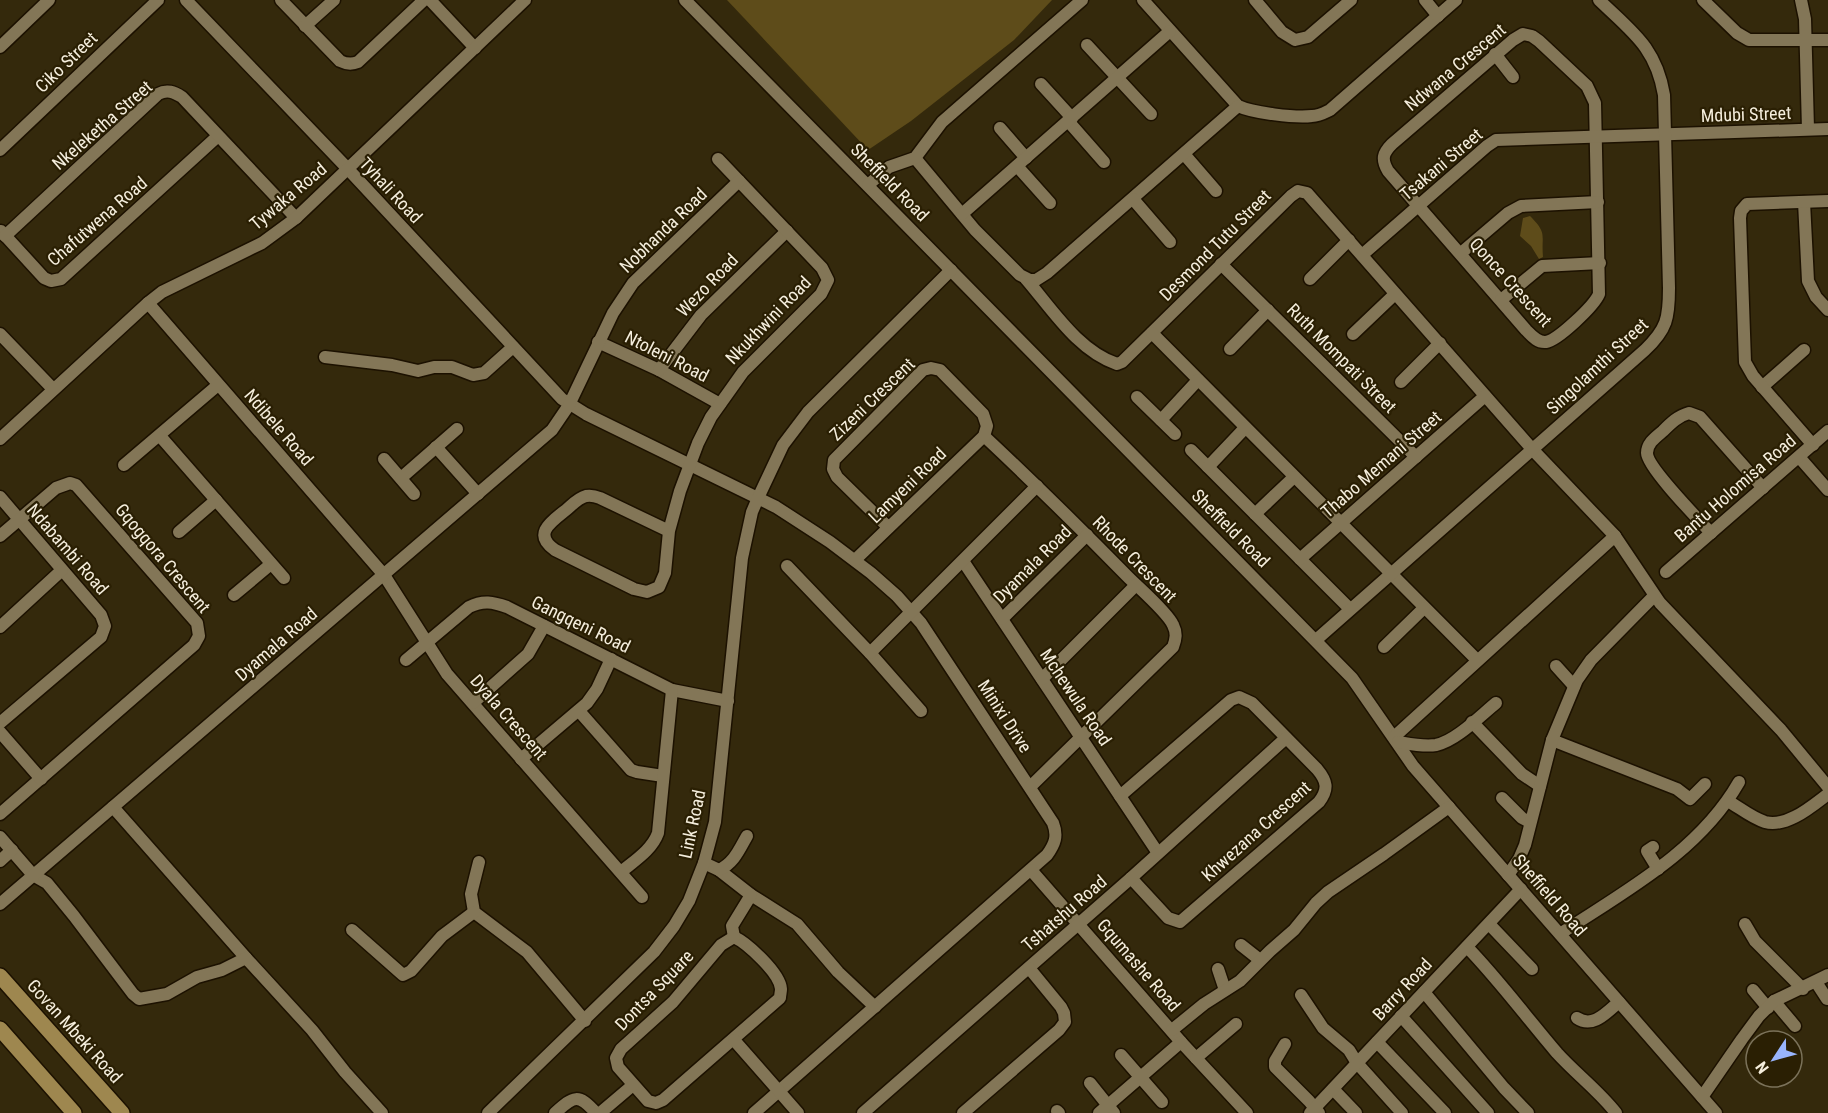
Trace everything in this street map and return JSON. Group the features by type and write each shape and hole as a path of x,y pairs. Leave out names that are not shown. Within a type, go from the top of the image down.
{"main road":[{"name":"Govan Mbeki Road","path":"0,976 122,1113"},
{"path":"0,1029 74,1113"}],"street":[{"path":"0,47 49,0"},
{"name":"Ciko Street","path":"0,150 158,0"},
{"name":"Tyhali Road","path":"186,0 348,169 553,391 569,405"},
{"path":"281,0 340,61 346,64 358,62 424,0"},
{"path":"305,26 334,0"},
{"path":"430,0 475,48"},
{"name":"Tywaka Road","path":"0,439 162,292 262,243 296,218 525,0"},
{"name":"Sheffield Road","path":"686,0 1352,678 1413,766 1708,1107"},
{"path":"868,185 889,168 915,158 942,122 1082,0"},
{"path":"1255,0 1282,32 1288,37 1301,40 1314,32 1351,0"},
{"path":"1425,0 1438,16"},
{"path":"1147,1 1170,31 1238,106 1263,112 1305,116 1322,114 1340,102 1456,0"},
{"name":"Singolamthi Street","path":"1316,640 1658,339 1664,329 1668,319 1669,288 1664,95 1661,76 1654,59 1636,35 1599,0"},
{"path":"1702,0 1737,33 1749,40 1828,40"},
{"path":"1801,0 1805,19 1808,129"},
{"path":"962,214 1170,31"},
{"name":"Ndwana Crescent","path":"1418,205 1388,171 1384,154 1392,144 1495,54 1523,34 1539,41 1592,91 1595,103 1596,138"},
{"path":"1088,45 1151,114"},
{"path":"1495,54 1514,77"},
{"path":"1041,84 1104,162"},
{"name":"Nkeleketha Street","path":"3,233 162,92 174,92 182,97 296,218"},
{"path":"915,158 1006,262 1026,279 1036,280 1133,199 1238,106"},
{"path":"1000,128 1050,202"},
{"name":"Mdubi Street","path":"1665,135 1828,129"},
{"name":"Tsakani Street","path":"1362,255 1496,140 1665,135"},
{"name":"Chafutwena Road","path":"3,233 44,278 51,281 62,279 218,136"},
{"name":"Qonce Crescent","path":"1418,205 1532,336 1537,340 1547,342 1555,338 1597,300 1600,289 1596,138"},
{"path":"1184,154 1216,191"},
{"name":"Nkukhwini Road","path":"669,531 600,498 588,495 574,502 545,531 546,541 555,550 634,589 647,592 659,586 663,580 669,531 698,443 720,404 742,372 826,286 828,280 822,268 718,159"},
{"name":"Nobhanda Road","path":"569,405 613,313 633,283 739,181"},
{"name":"Desmond Tutu Street","path":"1026,279 1075,336 1101,359 1117,364 1122,362 1298,191 1307,193 1349,240"},
{"path":"1133,199 1170,242"},
{"path":"1813,445 1762,387 1748,368 1743,352 1741,211 1747,204 1828,201"},
{"path":"1461,253 1508,213 1521,206 1598,202"},
{"path":"1804,202 1808,281 1816,297 1828,310"},
{"name":"Wezo Road","path":"658,370 700,315 787,231"},
{"path":"1310,279 1349,240 1532,449 1615,536 1654,596 1781,730 1828,787"},
{"path":"1501,300 1542,266 1600,263"},
{"name":"Ruth Mompati Street","path":"1221,264 1416,458"},
{"name":"Link Road","path":"488,1113 654,952 689,901 704,863 715,822 742,558 752,512 783,445 808,412 951,270"},
{"path":"1353,334 1395,294"},
{"name":"Ndibele Road","path":"148,303 384,575"},
{"name":"Ruth Mompati Street","path":"1230,349 1268,310"},
{"path":"1152,333 1477,660"},
{"path":"0,335 53,389"},
{"name":"Ntoleni Road","path":"598,342 658,370 720,404"},
{"path":"1401,382 1440,343"},
{"path":"325,357 392,365 418,371 434,367 452,367 473,375 484,373 513,347"},
{"path":"1762,387 1804,350"},
{"name":"Zizeni Crescent","path":"888,527 837,477 833,469 834,460 923,370 931,368 940,370 983,414 987,426 984,436"},
{"path":"1161,420 1198,380"},
{"path":"124,465 218,385"},
{"name":"Thabo Memani Street","path":"1300,559 1485,396"},
{"path":"1137,397 1175,435"},
{"name":"Minixi Drive","path":"569,405 776,507 855,560 897,596 912,612 942,653 1053,823 1056,833 1052,848 1031,870 754,1113"},
{"name":"Dyamala Road","path":"0,904 552,430 569,405"},
{"path":"1711,533 1656,471 1648,458 1648,447 1651,442 1674,420 1689,413 1700,417 1763,488"},
{"path":"1208,467 1245,428"},
{"path":"401,478 457,429"},
{"name":"Bantu Holomisa Road","path":"1666,572 1828,431"},
{"path":"160,436 284,578"},
{"name":"Rhode Crescent","path":"984,436 1087,535 1172,622 1176,640 1173,647 1030,787"},
{"name":"Lamyeni Road","path":"855,560 984,436"},
{"path":"436,447 478,494"},
{"path":"1191,450 1350,609"},
{"path":"1798,457 1828,489"},
{"path":"384,459 414,494"},
{"path":"1255,514 1294,477"},
{"name":"Gqogqora Crescent","path":"0,536 60,485 70,483 76,485 197,622 199,636 194,645 0,814"},
{"path":"870,653 1037,486"},
{"name":"Ndabambi Road","path":"0,497 101,615 105,626 101,637 0,723"},
{"path":"179,532 216,500"},
{"name":"Dyamala Road","path":"1002,619 1087,535"},
{"path":"1396,740 1477,660 1615,536"},
{"name":"Mchewula Road","path":"963,561 1158,853"},
{"path":"234,596 271,564"},
{"path":"787,566 870,653 921,711"},
{"path":"0,627 62,570"},
{"name":"Dyala Crescent","path":"384,575 447,674 642,897"},
{"path":"1042,679 1136,585"},
{"path":"1508,875 1522,853 1552,740 1574,686 1591,660 1654,596"},
{"name":"Gangqeni Road","path":"426,642 469,607 484,602 499,604 672,690 728,702"},
{"path":"1384,647 1424,608"},
{"path":"473,703 528,654 544,626"},
{"path":"406,660 426,642"},
{"path":"521,759 579,711 597,689 611,659"},
{"path":"1556,666 1574,686"},
{"path":"621,872 648,850 656,838 672,690"},
{"name":"Khwezana Crescent","path":"1120,796 1231,700 1239,697 1252,703 1317,769 1325,781 1326,788 1319,802 1180,922 1168,918 1131,878"},
{"path":"1396,740 1430,745 1444,742 1453,738 1496,703"},
{"path":"579,711 631,770 663,776"},
{"path":"1472,722 1522,774 1540,786"},
{"path":"0,732 41,779"},
{"name":"Tshatshu Road","path":"863,1113 1131,878 1286,738"},
{"path":"1552,740 1677,789 1690,799 1705,783"},
{"path":"1560,934 1658,869 1688,845 1728,801 1739,782"},
{"path":"1728,801 1761,820 1773,823 1808,809 1828,794"},
{"path":"1502,798 1522,818 1530,822"},
{"path":"113,807 312,1030 345,1072 382,1113"},
{"path":"1172,1030 1204,1004 1224,990 1236,985 1294,930 1328,892 1449,807"},
{"path":"719,870 729,866 747,836"},
{"path":"0,837 33,875 47,883 133,994 140,999 167,993 197,977 222,970 246,958"},
{"path":"1653,847 1647,851 1658,869"},
{"path":"0,861 12,850"},
{"path":"479,862 471,894 474,912 527,952 585,1021"},
{"path":"704,863 719,870 751,895 797,924 838,972 875,1008"},
{"name":"Gqumashe Road","path":"1031,870 1246,1113"},
{"name":"Barry Road","path":"1315,1111 1521,889"},
{"path":"734,937 732,926 751,895"},
{"path":"352,930 403,975 411,971 442,936 474,912"},
{"path":"1489,924 1532,969"},
{"path":"1745,924 1755,941 1803,988"},
{"name":"Dontsa Square","path":"734,937 745,942 771,970 781,987 780,998 663,1100 656,1103 648,1101 618,1067 616,1058 621,1049 673,1002 721,945 734,937"},
{"path":"1241,945 1260,960"},
{"path":"1467,947 1576,1074 1601,1095 1616,1113"},
{"path":"963,1113 1059,1030 1065,1022 1061,1007 1029,968"},
{"path":"1218,969 1224,990"},
{"path":"1708,1107 1742,1039 1771,1004 1828,975"},
{"path":"1816,982 1827,999"},
{"path":"1753,990 1795,1026"},
{"path":"1424,992 1504,1088 1528,1113"},
{"path":"1301,995 1323,1028 1349,1050 1357,1064 1402,1113"},
{"path":"1577,1018 1585,1022 1593,1022 1619,1002"},
{"path":"1401,1017 1488,1113"},
{"path":"1196,1058 1236,1024"},
{"path":"734,1040 798,1113"},
{"path":"1090,1083 1107,1110 1181,1041"},
{"path":"1377,1042 1445,1113"},
{"path":"1285,1044 1275,1061 1275,1067 1315,1111"},
{"path":"1121,1055 1162,1102"},
{"path":"555,1113 568,1101 576,1098 584,1100 598,1113 633,1085"},
{"path":"1333,1089 1356,1113"},
{"path":"876,1102 885,1113"}],"shaded area":[{"path":"727,0 1052,0 1014,40 911,121 868,150"},
{"path":"1530,216 1542,235 1543,257 1539,259 1531,246 1520,236 1523,218"}]}
